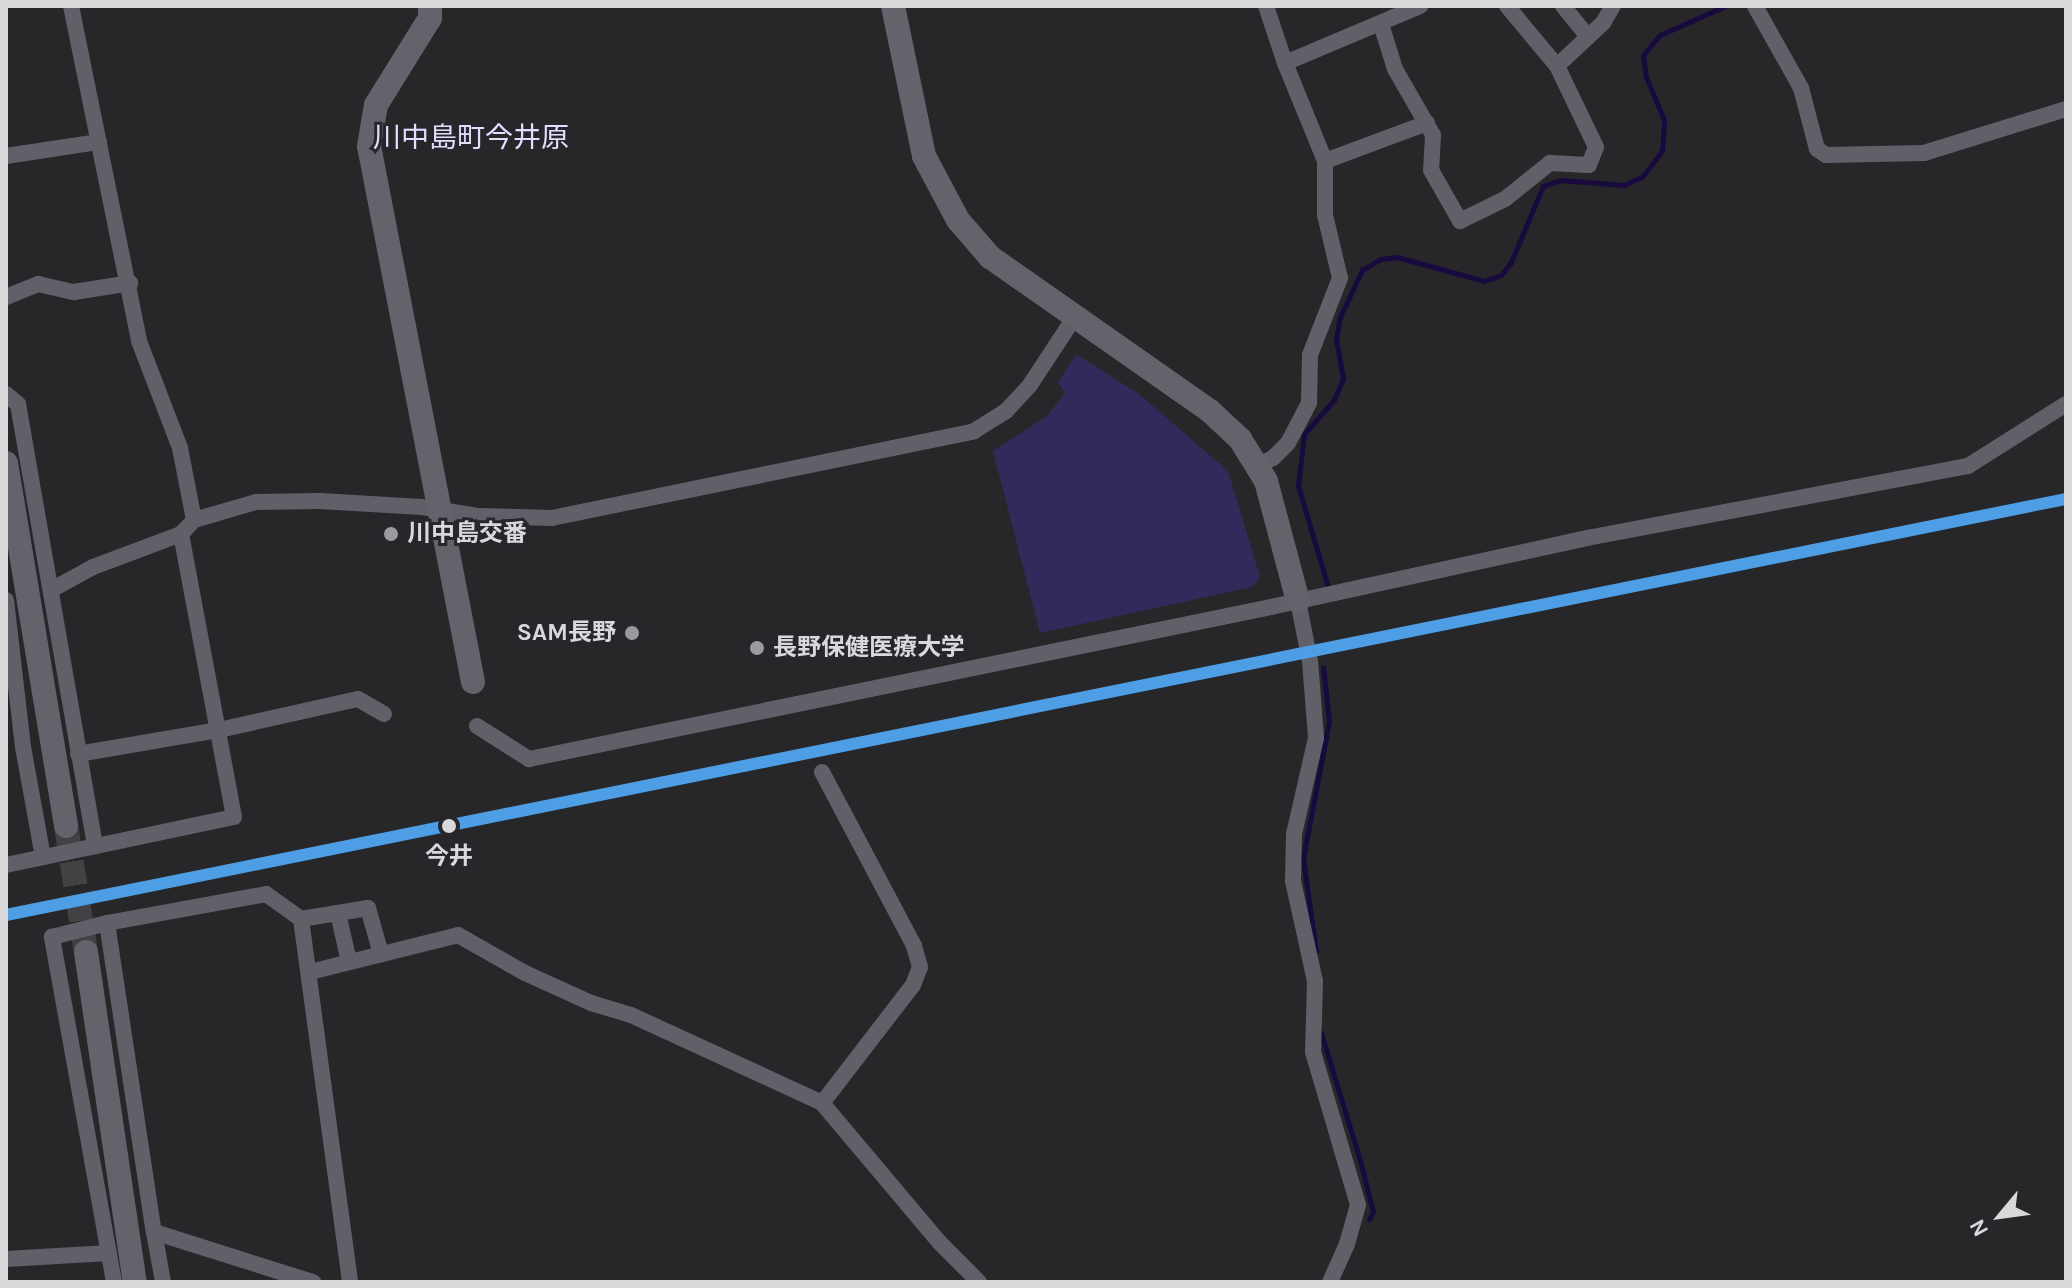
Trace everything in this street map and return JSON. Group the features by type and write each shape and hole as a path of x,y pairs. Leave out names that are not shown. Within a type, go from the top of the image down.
{"street":[{"path":"71,6 130,283 139,341 180,448 194,520"},
{"path":"430,6 430,18 376,105 369,146 473,682"},
{"path":"893,6 924,156 958,220 990,257 1210,411 1240,439 1266,481 1298,601 1310,661 1316,738 1294,834 1293,881 1315,981 1313,1052 1358,1205 1347,1244 1330,1282"},
{"path":"1257,466 1273,458 1288,443 1309,403 1310,355 1340,278 1325,215 1325,161 1285,63 1266,6"},
{"path":"1285,63 1420,6"},
{"path":"1381,24 1395,69 1433,135 1431,170 1460,221 1505,199 1550,163 1589,165 1596,147 1557,66 1507,6"},
{"path":"1563,6 1588,37"},
{"path":"1557,66 1588,37 1613,6"},
{"path":"1755,6 1801,88 1817,149 1826,155 1924,153 2066,109"},
{"path":"1325,161 1427,123"},
{"path":"6,156 99,142"},
{"path":"6,297 38,284 74,292 130,283"},
{"path":"51,590 93,567 181,534 194,520 256,502 320,501 479,516 552,518 974,431 1006,411 1030,385 1074,318"},
{"path":"6,394 18,404 95,846"},
{"path":"477,726 529,759 1298,601 1587,538 1968,466 2066,404"},
{"path":"6,463 66,826"},
{"path":"6,865 234,817 181,534"},
{"path":"6,600 23,747 43,857"},
{"path":"78,754 219,730 358,699 384,714"},
{"path":"822,772 914,946 920,967 913,985 822,1103"},
{"path":"114,1282 52,937 107,923 266,894 301,919 368,908 381,954"},
{"path":"338,913 349,962"},
{"path":"301,919 350,1282"},
{"path":"107,923 163,1282"},
{"path":"310,972 458,935 525,973 591,1003 631,1015 822,1103 939,1242 979,1282"},
{"path":"86,952 135,1282"},
{"path":"154,1232 313,1282"},
{"path":"6,1259 109,1253"}],"shaded area":[{"path":"1076,354 1139,394 1228,471 1260,577 1252,587 1040,633 993,451 1047,416 1065,393 1058,383"}],"waterway":[{"path":"1328,587 1298,486 1304,434 1334,400 1343,379 1336,339 1340,317 1362,270 1380,259 1397,257 1484,281 1501,275 1511,262 1543,186 1560,180 1624,185 1643,176 1662,151 1664,120 1646,77 1643,55 1660,35 1725,6"},
{"path":"1316,951 1303,858 1329,722 1323,667"},
{"path":"1321,1033 1361,1164 1373,1212 1369,1219"}],"tunnel":[{"path":"66,826 86,952"}],"transit line":[{"path":"6,915 2066,499"}],"place":[{"name":"川中島交番","path":"391,534"},
{"name":"SAM長野","path":"632,633"},
{"name":"長野保健医療大学","path":"757,648"},
{"name":"今井","path":"449,826"}],"district":[{"name":"川中島町今井原","path":"471,138"}]}
